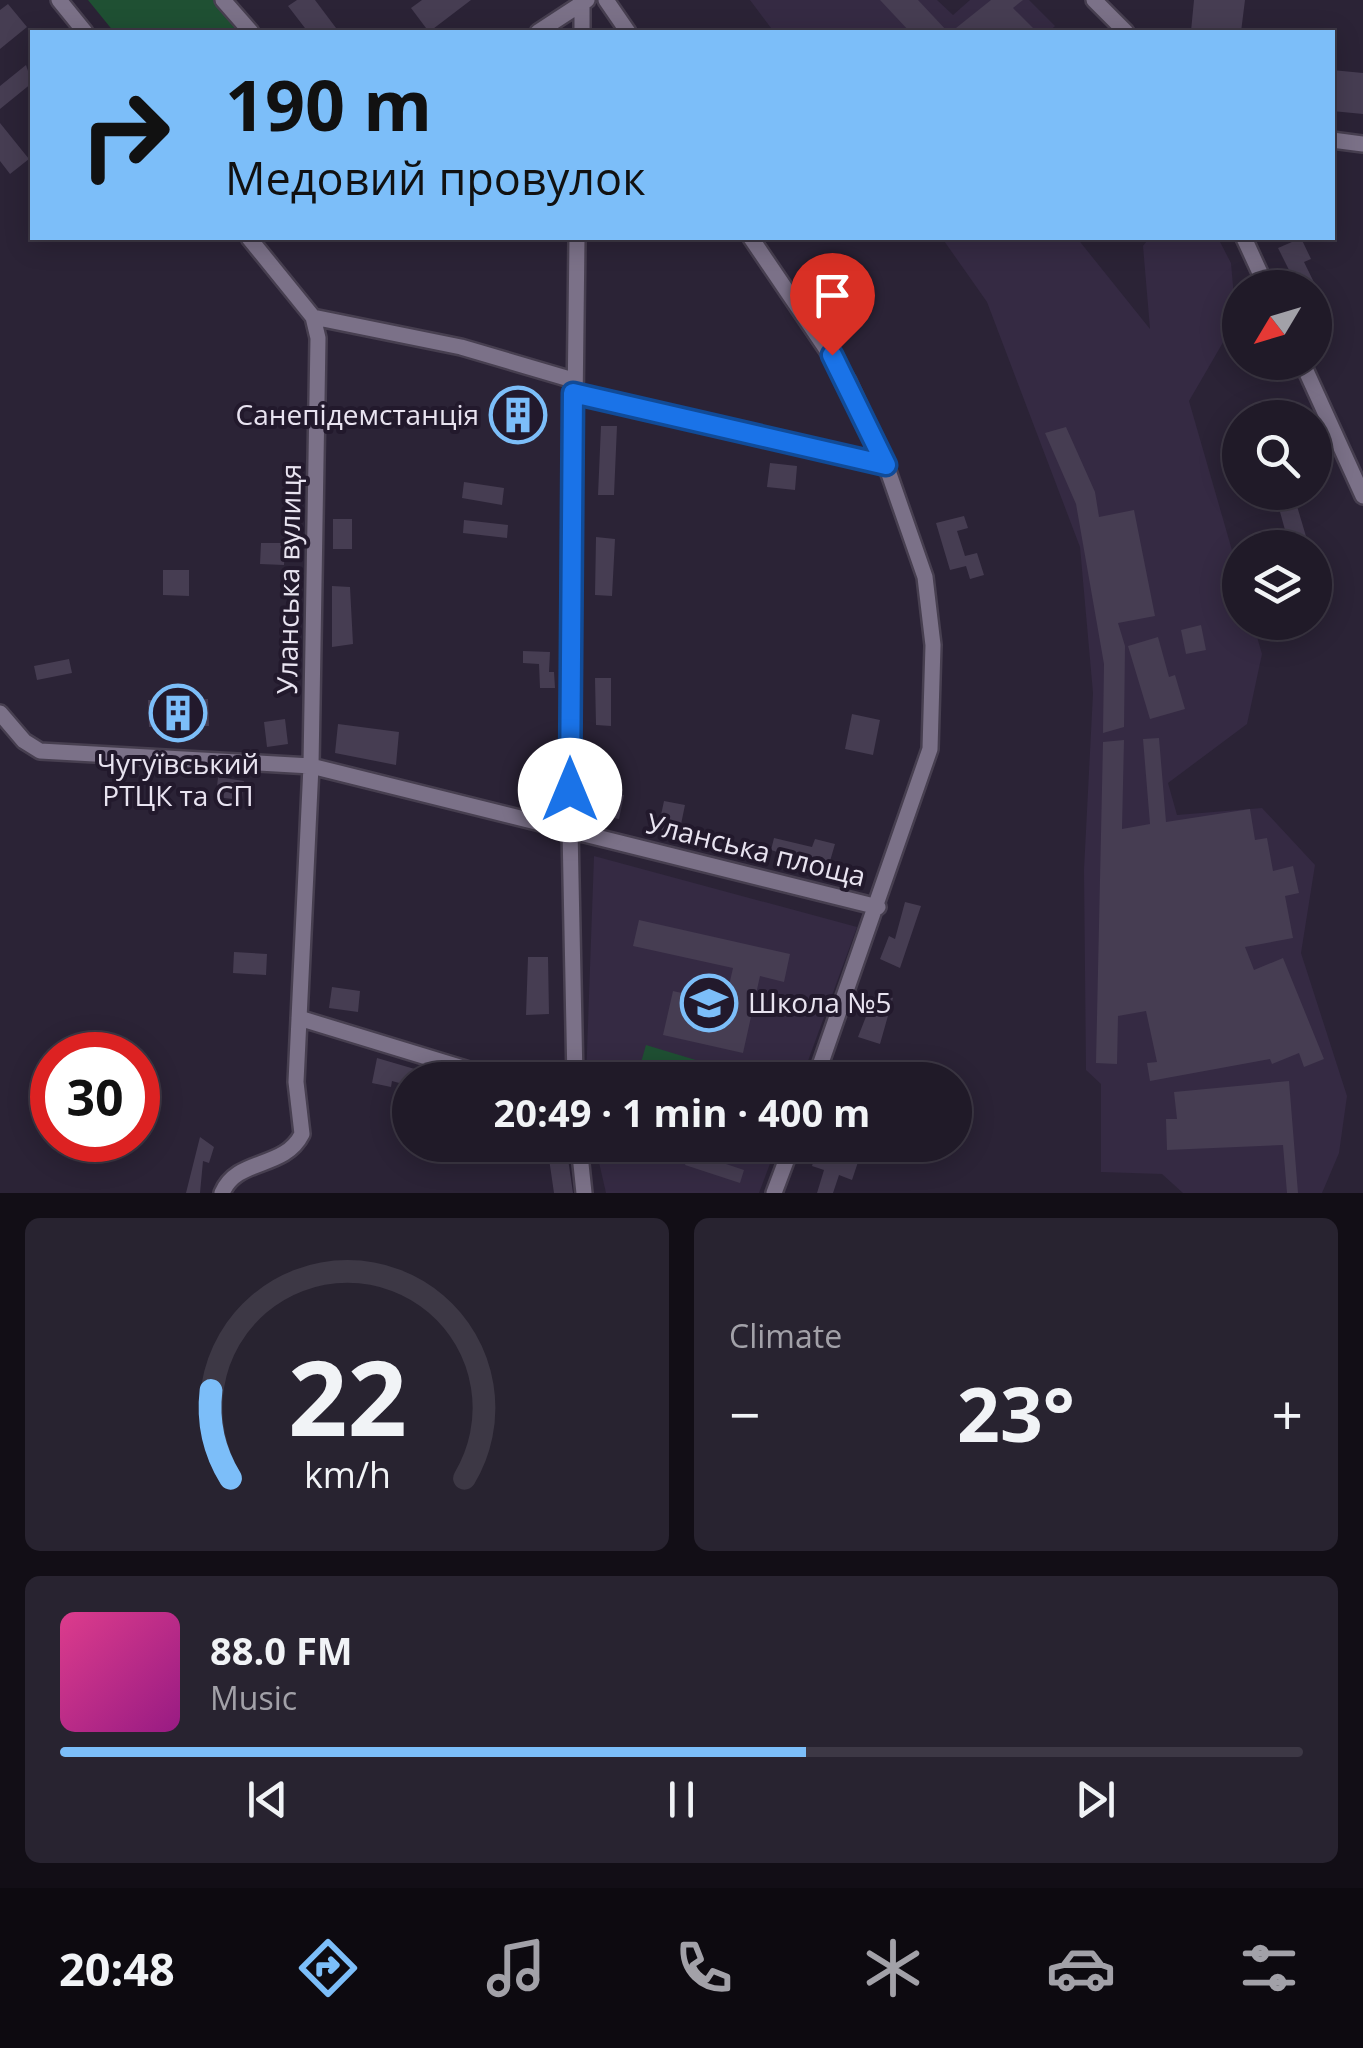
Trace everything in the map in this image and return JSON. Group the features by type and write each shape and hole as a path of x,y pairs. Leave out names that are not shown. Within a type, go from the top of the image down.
{"street":[{"path":"59,0 83,30"},
{"path":"222,0 248,30"},
{"path":"606,0 627,30"},
{"path":"1094,0 1124,30"},
{"path":"541,30 584,2"},
{"path":"582,30 584,2"},
{"path":"1335,140 1363,144"},
{"path":"250,240 313,316 461,347 573,386 886,465"},
{"path":"575,1062 570,829 577,240"},
{"path":"752,240 848,382 886,465 925,578 934,691 930,749 878,906"},
{"path":"1245,240 1259,270"},
{"name":"Уланська вулиця","path":"222,1193 234,1174 280,1159 302,1134 296,1082 311,766 318,338 313,316"},
{"path":"1310,380 1363,496"},
{"path":"0,713 24,741 40,751 311,766 570,829"},
{"name":"Уланська площа","path":"570,829 878,906 822,1062"},
{"path":"299,1018 443,1062"},
{"path":"581,1162 584,1193"},
{"path":"774,1193 786,1162"}],"shaded area":[{"path":"750,0 937,0 953,15 970,0 1029,0 1055,26 1051,30 772,30"},
{"path":"943,240 1079,240 1150,329 1143,246 1148,240 1219,240 1232,270 1222,270 1222,344 1189,401 1226,530 1222,530 1222,640 1258,640 1262,654 1247,724 1168,783 1177,815 1262,808 1315,865 1301,953 1347,1096 1339,1153 1322,1193 1183,1193 1162,1174 1101,1172 1101,1084 1086,1070 1084,870 1093,693 1080,547 987,302"},
{"name":"Школа №5","path":"594,856 857,927 808,1062 587,1062"},
{"path":"599,1162 771,1162 759,1193 606,1193"}],"green space":[{"path":"88,0 213,0 238,30 112,30"},
{"path":"646,1045 702,1062 641,1062"}],"building":[{"path":"297,0 315,0 338,30 306,30 288,6"},
{"path":"422,0 471,0 432,30 428,30 411,8"},
{"path":"880,0 918,0 946,30 908,30"},
{"path":"991,0 1023,0 1013,8 1035,30 954,30"},
{"path":"1194,0 1245,0 1241,30 1191,30"},
{"path":"8,4 27,27 0,49 0,10"},
{"path":"26,65 30,85 0,109 0,86"},
{"path":"1335,70 1363,73 1363,114 1335,111"},
{"path":"0,123 29,159 10,174 0,161"},
{"path":"1302,240 1311,259 1304,262 1308,270 1289,270 1278,248"},
{"path":"601,426 617,426 614,495 598,495"},
{"path":"1066,427 1095,492 1099,517 1134,510 1155,616 1118,623 1125,646 1124,727 1103,733 1104,664 1076,504 1045,433"},
{"path":"770,463 797,466 795,490 767,487"},
{"path":"464,482 504,488 502,505 462,498"},
{"path":"1279,510 1298,510 1304,530 1285,530"},
{"path":"964,516 968,528 957,531 965,556 977,553 984,575 970,579 966,566 950,570 936,523"},
{"path":"333,519 352,519 352,549 333,549"},
{"path":"464,520 508,525 507,538 463,533"},
{"path":"596,537 615,539 612,596 595,595"},
{"path":"261,543 285,543 284,565 260,564"},
{"path":"163,570 189,570 189,596 163,595"},
{"path":"332,586 350,587 353,644 332,647"},
{"path":"1201,625 1206,650 1186,654 1181,630"},
{"path":"1158,637 1169,677 1175,675 1185,709 1150,719 1128,646"},
{"path":"523,651 550,652 549,672 554,672 555,688 540,688 539,664 523,663"},
{"path":"69,659 72,673 37,680 34,666"},
{"path":"595,678 611,678 611,726 596,725"},
{"name":"Чугуївський РТЦК та СП","path":"208,699 209,726 149,727 148,700"},
{"path":"852,714 880,720 873,755 845,749"},
{"path":"285,719 288,744 267,747 264,722"},
{"path":"338,724 399,732 396,765 335,753"},
{"path":"1159,738 1166,822 1250,809 1255,840 1267,838 1273,871 1293,866 1299,893 1285,896 1293,938 1245,947 1254,970 1283,958 1324,1059 1304,1067 1299,1053 1272,1064 1270,1059 1150,1081 1147,1063 1157,1062 1146,1011 1118,1016 1117,1064 1096,1063 1103,742 1124,740 1122,829 1150,824 1143,739"},
{"path":"218,777 244,781 242,800 216,797"},
{"path":"602,791 624,795 619,819 598,815"},
{"path":"664,801 685,805 679,834 658,829"},
{"path":"774,838 812,847 815,839 835,844 828,868 771,850"},
{"path":"905,902 921,906 900,968 880,959 889,936 895,939"},
{"path":"639,920 790,954 784,982 760,976 743,1053 663,1035 673,991 725,1003 733,968 633,946"},
{"path":"234,952 267,954 266,975 233,973"},
{"path":"528,957 548,957 549,1014 526,1015"},
{"path":"332,987 360,991 358,1012 329,1008"},
{"path":"876,991 893,998 880,1044 858,1037"},
{"path":"377,1058 392,1062 391,1087 372,1083"},
{"path":"1289,1081 1298,1193 1287,1193 1283,1145 1167,1150 1166,1119 1177,1119 1174,1092"},
{"path":"200,1137 214,1147 209,1163 203,1161 200,1193 186,1193"},
{"path":"549,1162 568,1162 573,1193 554,1193"},
{"path":"720,1162 744,1170 740,1183 685,1165"},
{"path":"813,1162 858,1162 852,1180 839,1175 833,1193 817,1193 824,1170 812,1166"}],"place":[{"name":"Санепідемстанція","path":"518,415"},
{"name":"Чугуївський РТЦК та СП","path":"178,713"},
{"name":"Школа №5","path":"709,1003"}],"route":[{"path":"570,790 573,393 886,465 832,355"}]}
